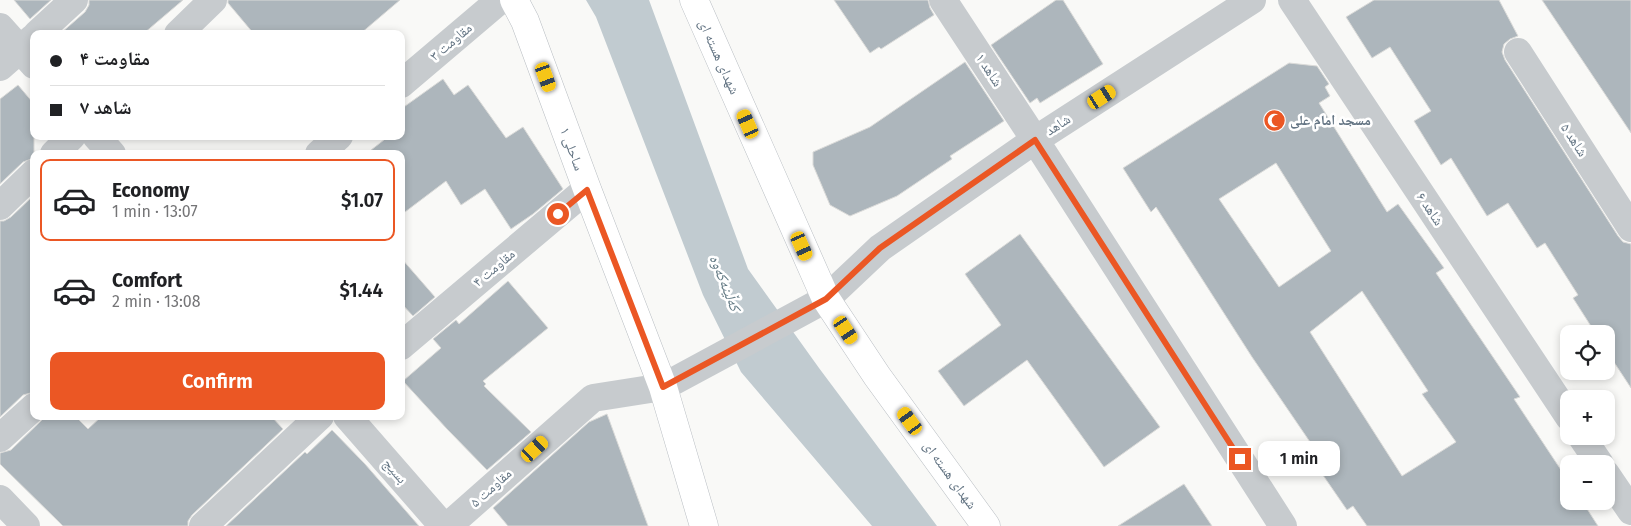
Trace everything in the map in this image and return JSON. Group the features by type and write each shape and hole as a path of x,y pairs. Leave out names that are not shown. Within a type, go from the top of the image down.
{"street":[{"path":"46,30 74,0"},
{"path":"182,30 213,0"},
{"name":"مقاومت ۳","path":"405,81 500,0"},
{"name":"ساحلی ۱","path":"514,0 525,21 587,190 663,387 704,526"},
{"name":"شهدای هسته ای","path":"694,0 826,299 877,376 986,526"},
{"name":"شاهد ۱","path":"943,0 1283,526"},
{"name":"شاهد","path":"663,387 826,299 880,248 1035,140 1252,0"},
{"name":"شاهد ۶","path":"1292,0 1560,403"},
{"path":"0,26 30,45"},
{"path":"0,67 30,47"},
{"name":"شاهد ۵","path":"1518,52 1631,228"},
{"path":"58,150 68,140"},
{"path":"100,140 108,150"},
{"path":"323,150 335,140"},
{"path":"0,206 30,177"},
{"name":"مقاومت ۴","path":"405,343 587,190"},
{"name":"مقاومت ۵","path":"448,526 593,398 663,387"},
{"path":"0,438 30,411"},
{"path":"203,526 316,420"},
{"name":"بسیج","path":"350,420 443,526"},
{"path":"1615,487 1631,511"},
{"path":"0,499 26,526"}],"water":[{"name":"کەڵینەکەوە","path":"586,0 649,0 748,269 937,526 872,526 741,372 703,295 596,17"}],"building":[{"path":"14,0 51,0 30,19"},
{"path":"89,0 183,0 148,30 65,30 85,12 89,5"},
{"path":"228,0 400,0 365,30 251,30 228,3"},
{"path":"834,0 928,0 934,15 881,49 879,47 870,53"},
{"path":"1056,0 1063,0 1103,64 1040,103 1037,98 1030,103 991,45"},
{"path":"1374,0 1499,0 1518,36 1504,44 1502,52 1505,60 1618,236 1623,242 1631,244 1631,388 1615,364 1615,325 1590,325 1573,298 1578,295 1545,243 1537,248 1508,203 1487,216 1451,158 1441,165 1414,121 1431,111 1390,47 1372,58 1346,17"},
{"path":"1542,0 1631,0 1631,133"},
{"path":"965,62 1004,121 950,156 952,159 897,196 850,216 830,205 813,165 813,152 870,127"},
{"path":"1289,63 1317,66 1329,84 1325,87 1330,96 1319,103 1387,212 1398,204 1444,268 1436,273 1520,397 1514,399 1560,468 1560,510 1588,510 1598,526 1367,526 1353,506 1347,510 1316,465 1323,461 1252,357 1156,207 1151,212 1123,168","holes":["1276,163 1331,251 1279,287 1219,199","1362,291 1428,391 1422,394 1456,442 1402,476 1310,332"]},
{"path":"443,79 454,95 468,85 506,138 523,127 563,189 533,214 511,229 485,189 461,205 446,181 405,212 405,150 371,150 384,140 405,140 405,106"},
{"path":"18,85 30,99 30,140 34,140 34,150 30,150 30,159 23,162 0,184 0,99"},
{"path":"30,199 30,393 23,395 0,417 0,221 11,217"},
{"path":"1020,234 1160,427 1104,467 1027,360 964,406 938,371 1001,325 965,274"},
{"path":"405,263 435,297 413,316 405,307"},
{"path":"508,281 548,328 483,381 486,384 484,386 531,432 487,470 405,383 405,379 441,348 433,339 456,320 459,324"},
{"path":"607,414 648,526 508,526 493,508 589,422"},
{"path":"42,420 79,420 88,429 98,420 275,420 283,429 192,515 188,521 188,526 63,526 0,464 0,453 11,450"},
{"path":"332,430 365,464 419,526 226,526 305,452 307,454"},
{"path":"1184,484 1212,526 1118,526"}],"place":[{"name":"مسجد امام علی","path":"1274,120"}],"route":[{"path":"558,214 587,190 663,387 826,299 880,248 1035,140 1240,459"}]}
